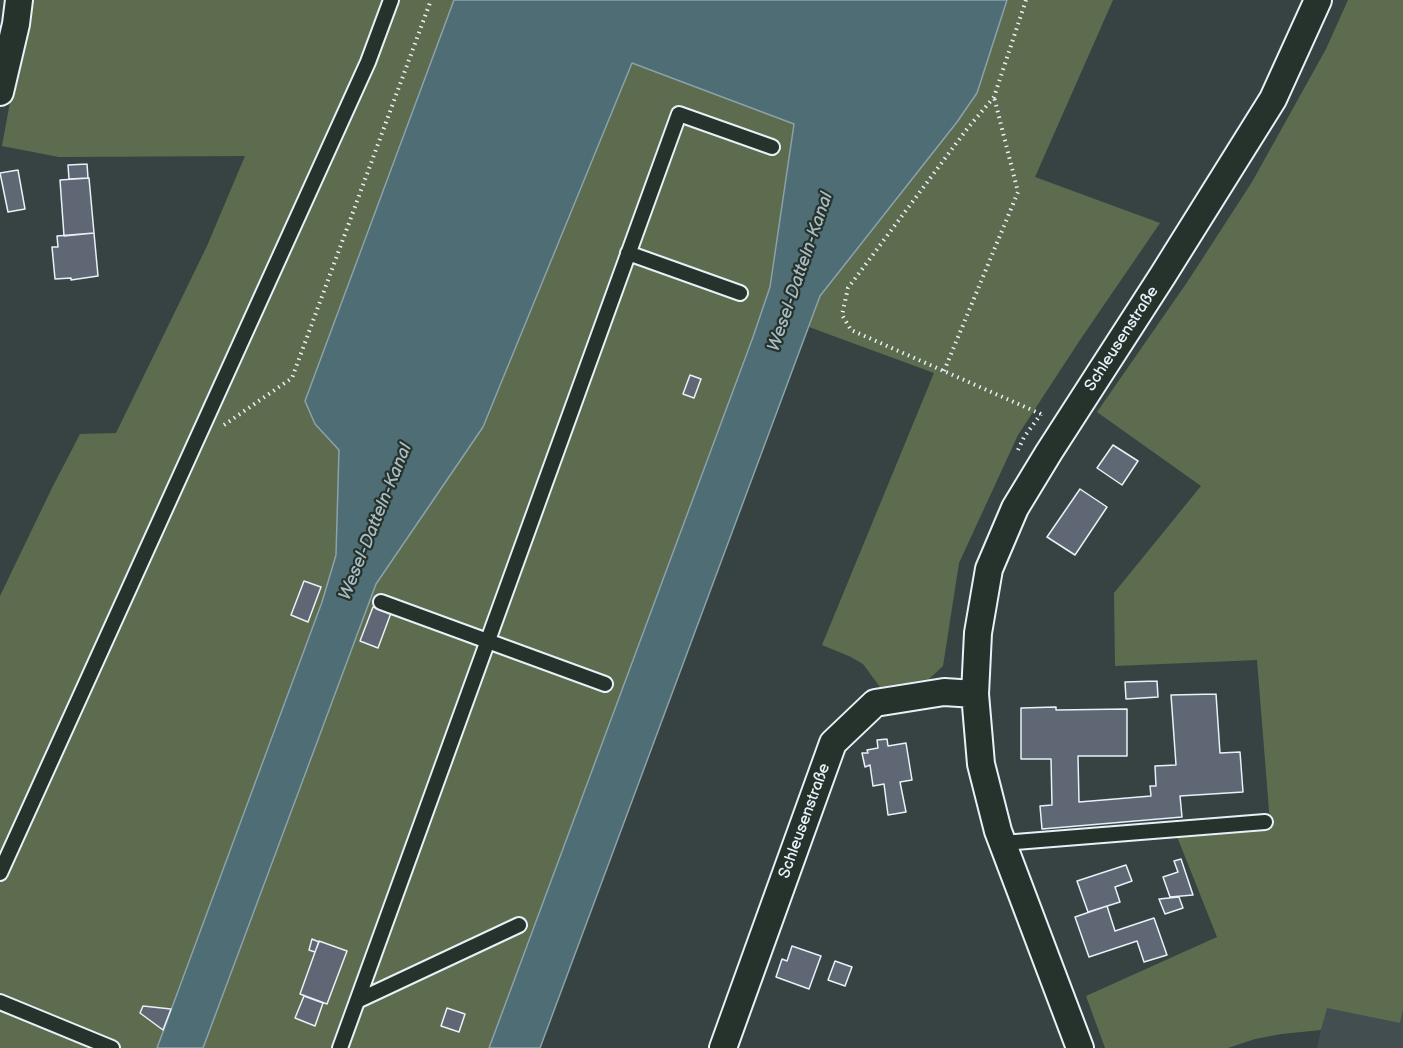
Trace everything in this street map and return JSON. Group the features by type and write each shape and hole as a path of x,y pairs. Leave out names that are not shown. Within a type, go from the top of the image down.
{"street":[{"path":"0,92 16,24 18,0"},
{"name":"Schleusenstraße","path":"1080,1048 1003,843 981,764 975,694 978,633 989,569 1015,508 1273,99 1318,0"},
{"name":"Schleusenstraße","path":"723,1048 832,743 875,703 944,692 975,694"}],"lane":[{"path":"0,873 368,62 390,0"},
{"path":"340,1048 679,114 772,147"},
{"path":"628,253 740,293"},
{"path":"381,602 605,684"},
{"path":"1003,843 1265,822"},
{"path":"357,1001 519,925"},
{"path":"0,1002 112,1048"}],"path":[{"path":"195,445 292,378 431,0"},
{"path":"1026,0 994,97 967,129 848,288 842,315 851,330 1041,414 1065,428"},
{"path":"944,371 1018,192 994,97"}],"shaded area":[{"path":"1326,1007 1400,1023 1403,1010 1403,1048 1317,1048"}],"green space":[{"path":"26,0 454,0 305,401 315,424 339,450 336,555 322,602 157,1048 0,1048 0,596 80,434 116,433 207,246 245,156 59,157 2,146 21,42"},
{"path":"1007,0 1113,0 1035,177 1160,223 1018,435 959,563 943,666 929,679 880,687 863,664 822,645 934,373 809,327 820,296 977,94"},
{"path":"1348,0 1403,0 1403,1010 1400,1023 1327,1008 1321,1030 1255,1039 1228,1048 1105,1048 1086,996 1217,937 1174,829 1270,823 1257,660 1115,666 1114,593 1201,486 1097,412 1188,281 1252,182 1326,49"},
{"path":"632,63 794,123 770,287 489,1048 203,1048 376,584 483,427"}],"water":[{"name":"Wesel-Datteln-Kanal","path":"454,0 1007,0 977,93 957,122 820,296 540,1048 489,1048 770,287 794,124 632,63 483,427 376,584 203,1048 157,1048 322,602 336,555 339,450 315,424 305,401"}],"building":[{"path":"87,164 88,178 69,179 68,165"},
{"path":"18,170 25,209 8,212 0,173"},
{"path":"89,178 94,233 64,236 60,180"},
{"path":"94,233 98,276 71,280 71,278 55,279 52,247 58,247 57,236"},
{"path":"690,375 701,379 694,398 683,394"},
{"path":"1113,445 1138,461 1122,485 1097,468"},
{"path":"1080,489 1107,507 1075,555 1047,537"},
{"path":"304,581 321,587 308,622 291,615"},
{"path":"373,607 391,613 378,648 360,641"},
{"path":"1157,681 1158,697 1126,699 1125,682"},
{"path":"1216,694 1220,753 1240,752 1243,792 1180,796 1182,817 1042,829 1040,806 1052,805 1051,759 1021,759 1021,708 1127,709 1127,756 1078,756 1079,802 1151,796 1150,786 1156,786 1155,766 1176,765 1171,695"},
{"path":"887,739 888,746 906,743 912,780 900,782 906,812 888,815 884,784 873,786 870,765 865,767 862,753 878,748 877,740"},
{"path":"1181,859 1193,895 1170,897 1163,877 1178,872 1174,861"},
{"path":"1126,865 1132,881 1115,887 1120,902 1088,912 1077,881"},
{"path":"1179,897 1183,908 1165,914 1159,899"},
{"path":"1107,906 1115,931 1154,918 1167,955 1144,962 1137,941 1089,957 1075,917"},
{"path":"312,939 319,942 315,952 309,950"},
{"path":"319,941 347,951 327,1004 300,994"},
{"path":"792,946 821,956 809,989 776,977 782,959 787,961"},
{"path":"835,961 852,967 845,986 828,980"},
{"path":"304,996 323,1003 315,1026 295,1018"},
{"path":"143,1006 171,1009 163,1030 140,1013"},
{"path":"447,1008 465,1014 459,1032 441,1026"}]}
